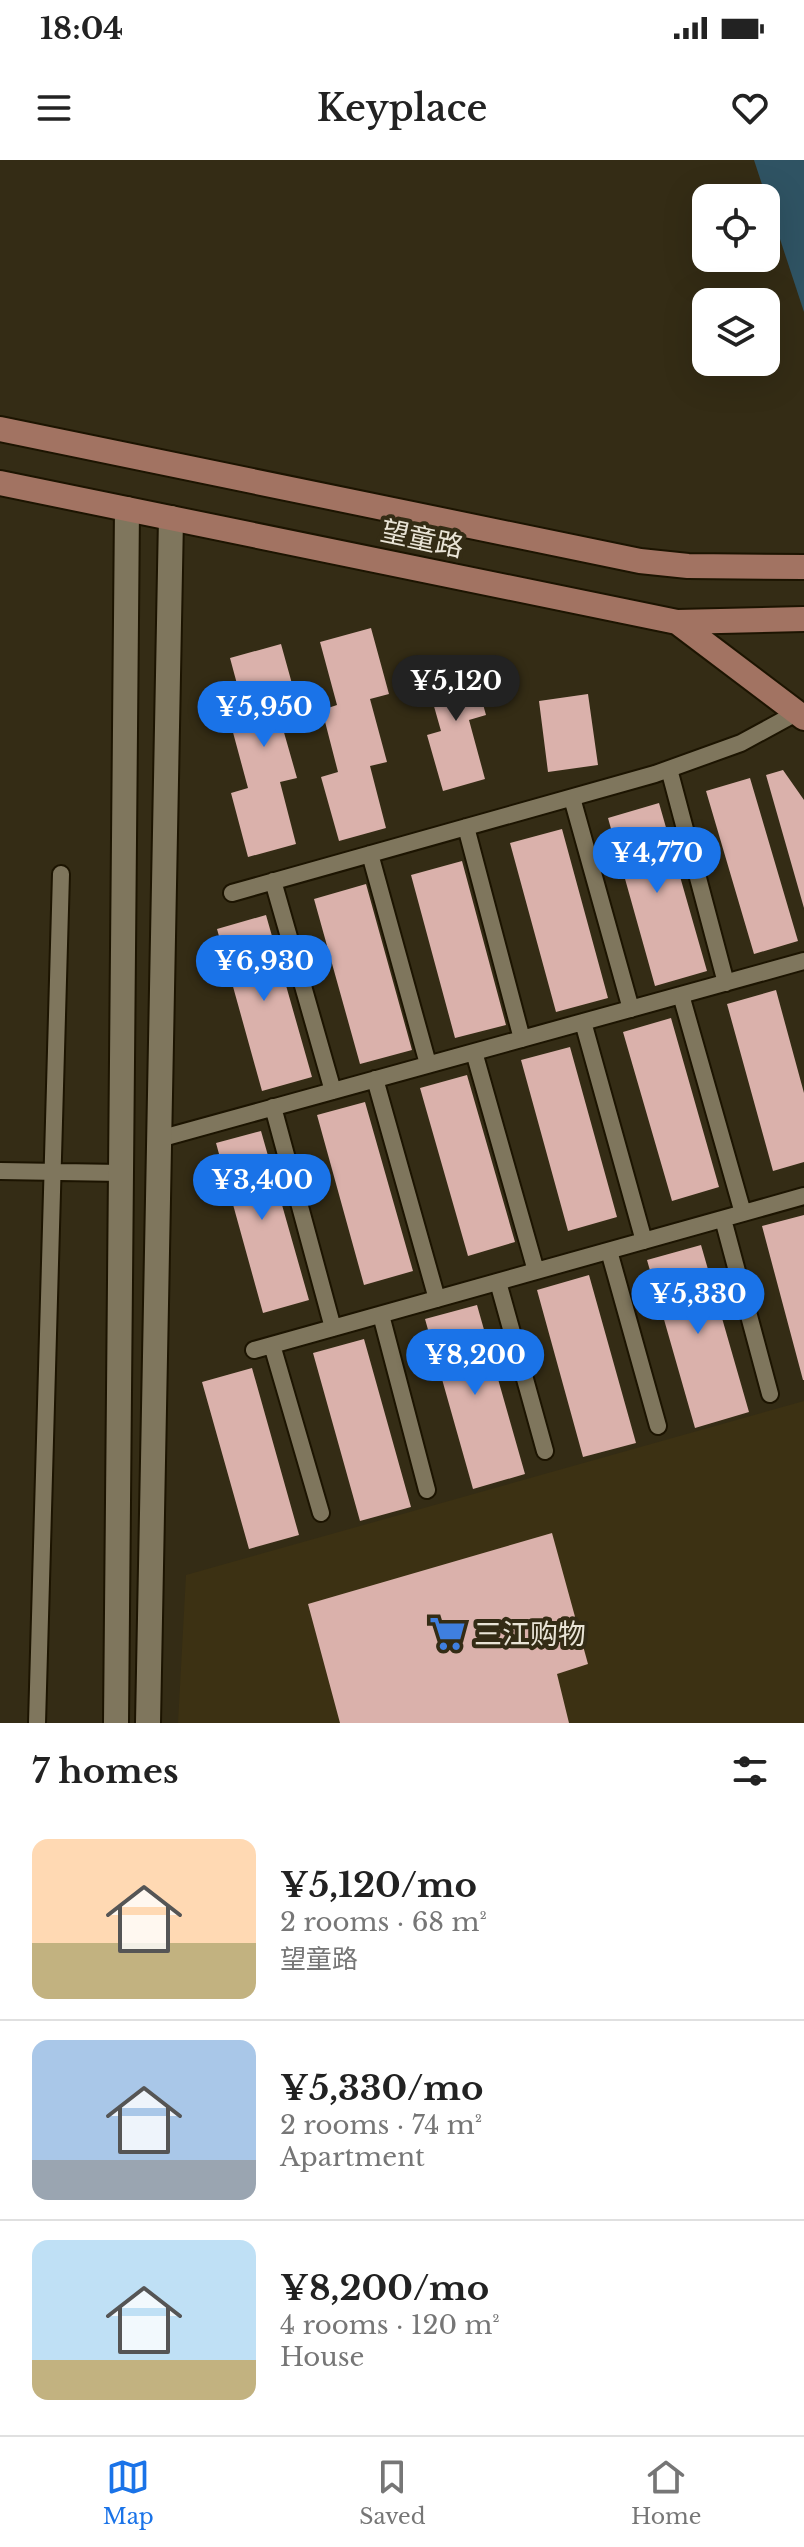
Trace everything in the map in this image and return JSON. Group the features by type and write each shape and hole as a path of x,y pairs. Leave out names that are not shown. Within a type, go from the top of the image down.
{"main road":[{"name":"望童路","path":"0,429 640,561 804,567"},
{"name":"望童路","path":"0,483 677,622 801,715"},
{"path":"677,622 804,619"}],"street":[{"path":"116,1723 127,509"},
{"path":"148,1723 171,518"}],"lane":[{"path":"232,893 669,769 741,743 801,715"},
{"path":"669,769 726,983"},
{"path":"572,798 631,1009"},
{"path":"466,827 522,1039"},
{"path":"370,854 428,1064"},
{"path":"37,1723 61,874"},
{"path":"273,881 333,1091"},
{"path":"159,1139 804,961"},
{"path":"681,995 743,1213"},
{"path":"583,1022 644,1241"},
{"path":"474,1052 536,1271"},
{"path":"375,1079 437,1299"},
{"path":"273,1107 333,1328"},
{"path":"0,1171 121,1173"},
{"path":"254,1350 804,1196"},
{"path":"723,1219 770,1394"},
{"path":"609,1251 658,1426"},
{"path":"498,1282 545,1451"},
{"path":"381,1315 427,1490"},
{"path":"272,1345 321,1513"}],"shaded area":[{"path":"804,1401 804,1723 178,1723 186,1575"}],"water":[{"path":"754,160 804,160 804,312 780,239 780,184 762,184"}],"building":[{"path":"371,628 389,694 370,699 387,762 370,766 386,828 339,841 321,777 338,772 322,710 337,705 320,642"},
{"path":"281,644 299,709 279,715 297,778 280,782 296,844 248,857 231,793 248,788 231,725 247,721 230,658"},
{"path":"470,658 486,715 469,720 485,779 443,791 427,735 441,731 424,671"},
{"path":"588,694 598,765 548,772 539,701"},
{"path":"783,770 804,800 804,908 766,775"},
{"path":"750,778 798,941 754,954 706,791"},
{"path":"659,803 707,971 655,986 608,818"},
{"path":"562,829 608,998 556,1012 510,843"},
{"path":"462,861 506,1025 455,1038 411,875"},
{"path":"366,884 412,1050 360,1064 314,899"},
{"path":"266,915 312,1077 262,1091 217,929"},
{"path":"776,990 804,1093 804,1162 773,1171 727,1004"},
{"path":"671,1018 719,1187 672,1201 623,1032"},
{"path":"570,1047 617,1217 568,1231 521,1060"},
{"path":"467,1075 515,1242 468,1256 420,1088"},
{"path":"365,1102 413,1271 364,1285 317,1115"},
{"path":"261,1131 309,1300 263,1313 216,1143"},
{"path":"804,1215 804,1380 803,1380 762,1226"},
{"path":"701,1245 749,1412 695,1428 647,1260"},
{"path":"589,1275 636,1443 583,1457 537,1290"},
{"path":"477,1305 525,1474 473,1489 425,1319"},
{"path":"364,1339 411,1507 360,1521 313,1353"},
{"path":"252,1368 299,1535 249,1549 202,1382"},
{"name":"三江购物","path":"552,1533 588,1664 557,1674 569,1723 340,1723 308,1604"}],"place":[{"name":"三江购物","path":"448,1634"}]}
